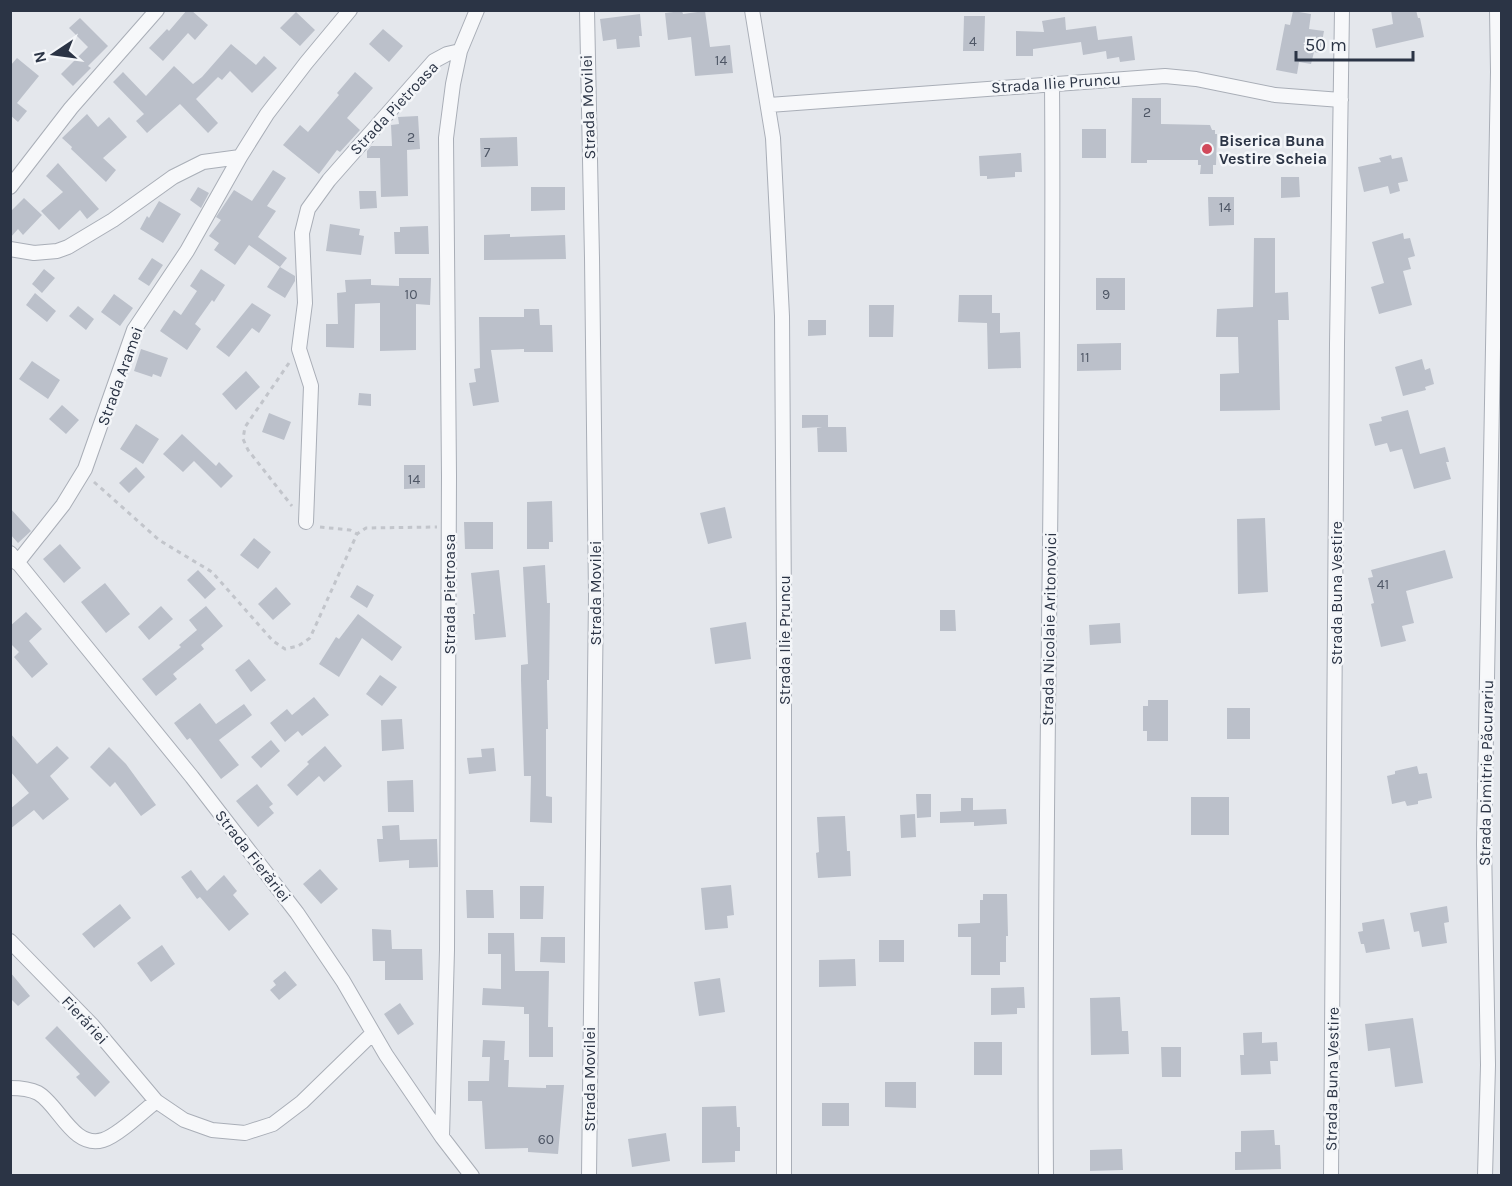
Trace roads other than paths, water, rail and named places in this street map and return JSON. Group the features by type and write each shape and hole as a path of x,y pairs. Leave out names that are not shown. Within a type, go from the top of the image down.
{"street":[{"path":"10,187 71,108 157,10"},
{"name":"Strada Aramei","path":"14,558 63,505 83,473 96,443 134,330 187,251 240,157 267,114 350,10"},
{"name":"Strada Pietroasa","path":"442,1137 447,938 449,527 446,138 460,51 477,10"},
{"name":"Strada Movilei","path":"587,10 596,585 589,1176"},
{"name":"Strada Ilie Pruncu","path":"752,10 769,105 776,170 782,316 784,1176"},
{"name":"Strada Buna Vestire","path":"1331,1176 1336,344 1342,10"},
{"name":"Strada Dimitrie Păcurariu","path":"1485,1176 1488,1065 1484,844 1498,72 1497,10"},
{"name":"Strada Pietroasa","path":"306,522 311,386 299,349 305,303 302,233 308,209 329,180 434,61 447,54 460,51"},
{"name":"Strada Ilie Pruncu","path":"769,105 1052,83 1180,77 1275,95 1341,100"},
{"name":"Strada Nicolaie Aritonovici","path":"1046,1176 1052,83"},
{"path":"10,249 34,253 68,248 113,220 173,177 203,162 240,157"},
{"name":"Strada Fierăriei","path":"14,558 73,628 297,913 442,1137 472,1176"},
{"name":"Fierăriei","path":"10,941 92,1025 156,1101 184,1120 213,1130 245,1133 273,1124 302,1102 374,1034"},
{"path":"10,1088 39,1093 80,1137 92,1141 104,1140 156,1101"}],"place":[{"name":"Biserica Buna Vestire Scheia","path":"1207,149"}]}
